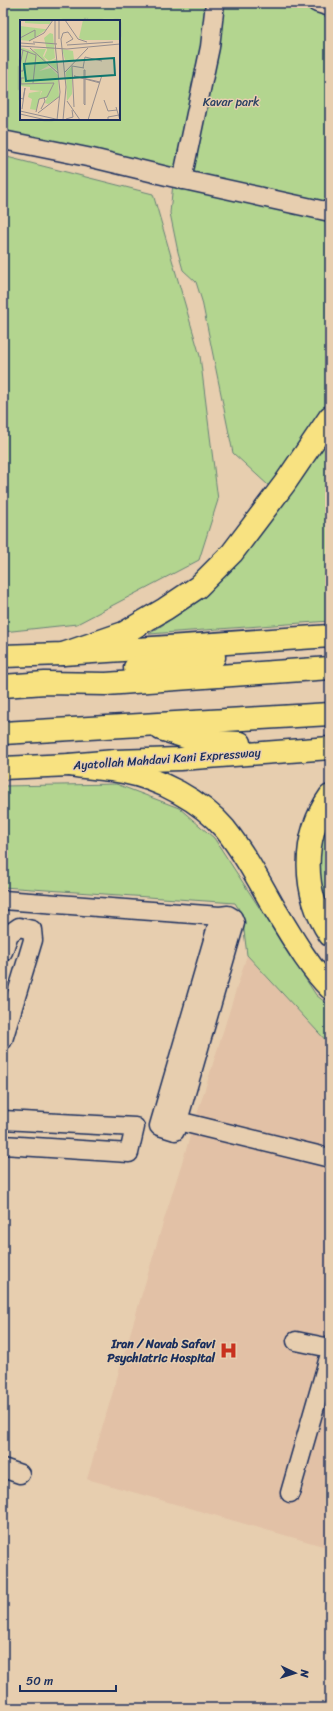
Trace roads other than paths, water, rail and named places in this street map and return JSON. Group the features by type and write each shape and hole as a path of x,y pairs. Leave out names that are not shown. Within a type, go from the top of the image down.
{"highway":[{"path":"63,654 124,633 165,609 198,586 232,552 285,484 330,417"},
{"path":"3,656 63,654 330,636"},
{"path":"45,683 58,679 238,654 280,640"},
{"path":"3,686 45,683 106,684 330,668"},
{"path":"3,733 330,714"},
{"path":"148,725 198,741 323,748"},
{"name":"Ayatollah Mahdavi Kani Expressway","path":"3,768 115,761 180,759 323,748"},
{"path":"69,765 124,772 155,782 173,789 208,813 224,828 239,848 287,929 314,970 330,988"},
{"path":"330,796 317,818 313,830 310,846 308,877 312,898 324,926 330,935"}],"lane":[{"path":"182,180 210,47 215,3"},
{"path":"317,3 330,7"},
{"path":"3,140 92,158 182,180 330,212"},
{"path":"3,900 220,916 228,915 233,918 235,923 212,976 178,1121 330,1158"},
{"path":"3,952 9,934 19,927 32,930 33,940 8,1004 3,1040"},
{"path":"3,1120 134,1127 129,1154 3,1145"},
{"path":"296,1341 330,1348"},
{"path":"290,1494 330,1354"},
{"path":"3,1468 20,1474"}],"place":[{"name":"Iran / Navab Safavi Psychiatric Hospital","path":"228,1351"}],"park label":[{"name":"Kavar park","path":"231,102"}]}
